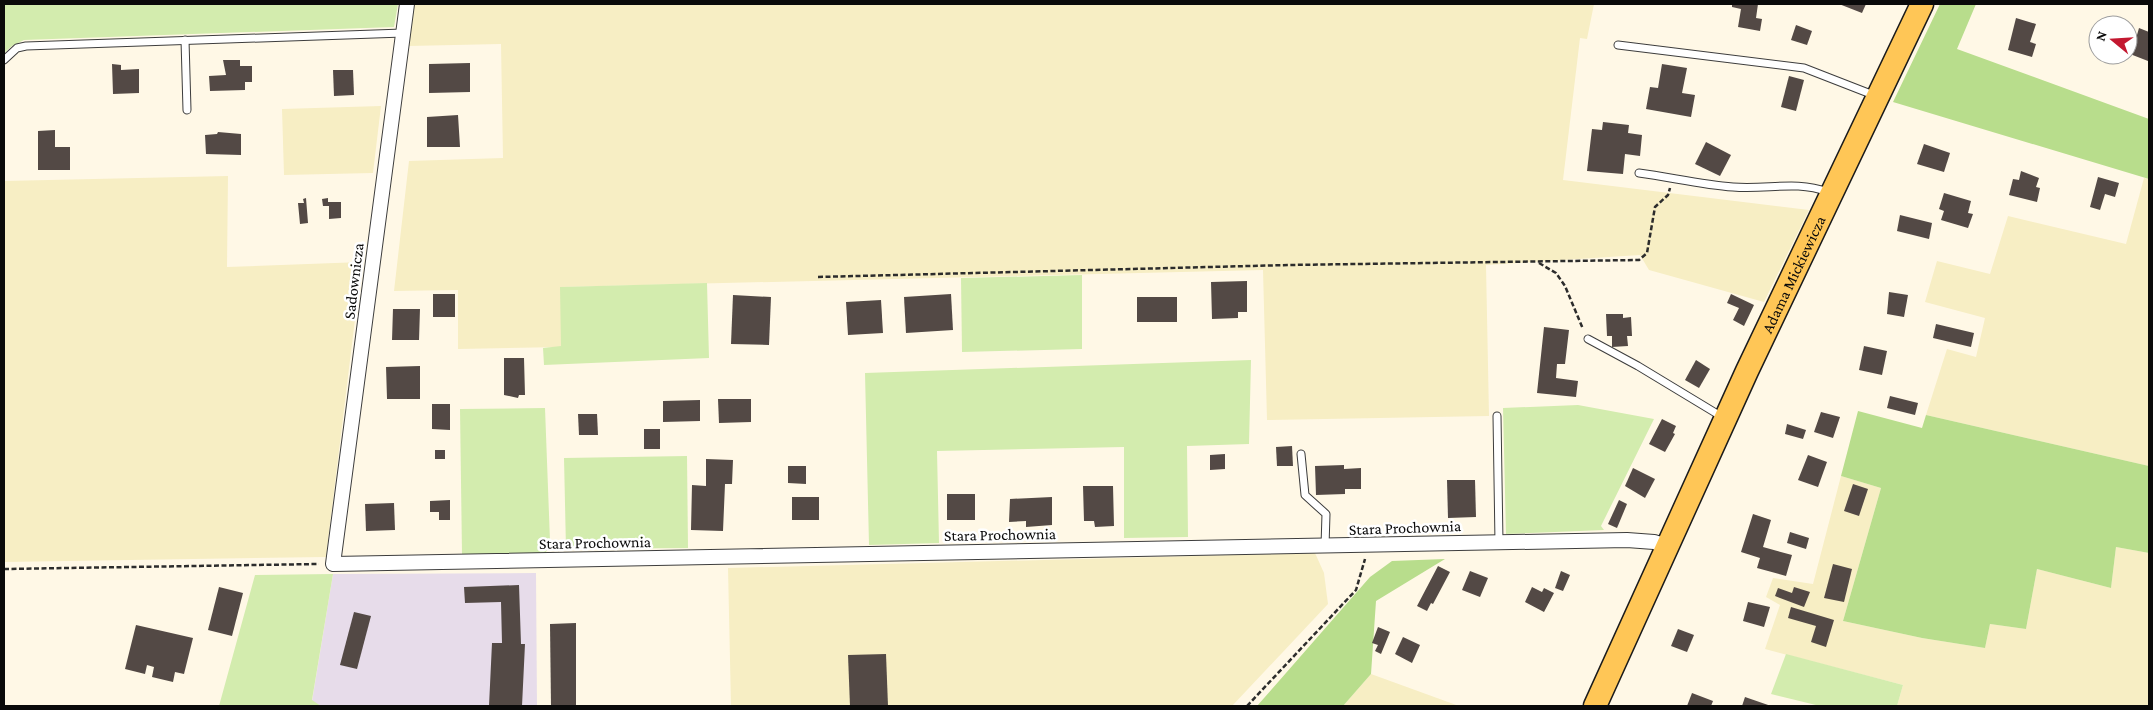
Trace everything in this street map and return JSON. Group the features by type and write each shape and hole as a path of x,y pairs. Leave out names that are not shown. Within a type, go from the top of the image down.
{"main road":[{"name":"Adama Mickiewicza","path":"1595,706 1725,418 1922,4"}],"street":[{"name":"Sadownicza","path":"333,564 407,4"},
{"name":"Stara Prochownia","path":"333,564 1627,540 1654,542 1667,546"}],"lane":[{"path":"4,60 9,53 26,46 403,34"},
{"path":"185,40 187,110"},
{"path":"1618,45 1804,68 1879,97"},
{"path":"1638,173 1732,187 1770,188 1795,184 1814,187 1832,194"},
{"path":"1588,340 1638,366 1725,418"},
{"path":"1497,416 1499,542"},
{"path":"1301,454 1305,495 1326,514 1325,547"}],"path":[{"path":"818,277 1288,265 1639,260 1648,253 1655,207 1668,195 1673,177"},
{"path":"1539,262 1556,273 1565,286 1588,340"},
{"path":"1247,706 1356,590 1368,546"},
{"path":"4,569 333,564"}],"shaded area":[{"path":"414,4 1594,4 1587,39 1580,38 1563,180 1809,210 1764,302 1649,270 1640,255 1486,265 1489,416 1267,420 1263,270 561,287 561,347 458,349 458,290 394,291 409,161 503,158 501,44 408,46"},
{"path":"381,106 373,173 284,175 282,109"},
{"path":"228,176 227,267 362,262 326,557 4,562 4,181"},
{"path":"2144,178 2149,179 2149,466 1926,415 1947,349 1976,357 1985,318 1925,302 1937,261 1990,274 2008,216 2126,244"},
{"path":"1841,476 1881,488 1843,621 1922,638 1985,648 1990,624 2026,629 2037,569 2111,588 2116,547 2149,553 2149,706 1897,706 1903,685 1765,649 1780,605 1766,597 1773,578 1813,584"},
{"path":"1315,553 1324,573 1328,604 1232,706 731,706 728,568"},
{"path":"536,573 537,706 321,706 312,701 333,574"},
{"path":"1371,674 1459,706 1343,706"}],"green space":[{"path":"4,4 398,4 394,27 24,40 12,46 4,53"},
{"path":"1940,4 1976,4 1957,49 2149,119 2149,179 1893,102"},
{"path":"1082,275 1082,349 962,352 961,278"},
{"path":"707,283 709,358 544,365 543,348 561,346 560,287"},
{"path":"1251,360 1249,444 1187,446 1188,537 1124,538 1124,447 937,451 939,543 869,545 865,373"},
{"path":"1578,405 1654,419 1601,526 1604,530 1506,534 1503,408"},
{"path":"545,408 550,541 545,555 462,554 460,409"},
{"path":"1858,411 1922,428 1926,415 2149,466 2149,553 2116,547 2111,588 2037,569 2026,629 1990,624 1985,648 1922,638 1843,621 1881,488 1841,476"},
{"path":"687,456 688,548 566,549 564,458"},
{"path":"1445,559 1376,601 1371,674 1343,706 1257,706 1370,577 1392,561"},
{"path":"333,574 312,700 321,706 219,706 255,575"},
{"path":"1786,654 1903,685 1897,706 1820,706 1771,694"}],"building":[{"path":"1732,4 1758,4 1756,18 1762,19 1760,31 1738,27 1741,9 1732,7"},
{"path":"1839,4 1866,4 1862,13"},
{"path":"2016,18 2036,24 2030,42 2036,44 2032,57 2008,50"},
{"path":"1796,25 1812,31 1807,45 1791,40"},
{"path":"2139,28 2149,32 2148,61 2138,57"},
{"path":"223,60 240,60 240,66 252,66 252,82 245,82 245,90 210,91 209,76 226,75"},
{"path":"470,63 470,92 429,93 429,64"},
{"path":"112,64 121,65 121,70 139,69 139,93 113,94"},
{"path":"1662,64 1687,68 1682,93 1695,95 1691,117 1646,109 1650,87 1658,88"},
{"path":"333,70 353,70 354,95 334,96"},
{"path":"1789,76 1804,80 1796,111 1781,107"},
{"path":"458,115 460,147 427,147 427,117"},
{"path":"1603,122 1629,125 1628,133 1642,135 1640,156 1625,154 1623,174 1587,171 1592,129 1602,130"},
{"path":"55,130 55,147 70,147 70,170 38,170 38,131"},
{"path":"218,132 241,134 241,155 206,154 205,135 217,134"},
{"path":"1706,142 1731,155 1720,176 1695,164"},
{"path":"1924,144 1950,153 1944,172 1917,164"},
{"path":"2021,171 2039,178 2036,187 2040,188 2037,202 2009,195 2013,179 2019,180"},
{"path":"2098,177 2119,183 2115,197 2105,194 2100,210 2090,207"},
{"path":"1944,193 1971,201 1968,213 1973,214 1968,228 1941,220 1944,211 1939,209"},
{"path":"306,198 308,223 300,224 298,203 304,203 303,199"},
{"path":"328,198 328,202 341,202 341,218 329,219 329,206 323,206 322,199"},
{"path":"1900,215 1932,223 1929,239 1897,231"},
{"path":"1247,281 1247,312 1238,312 1238,318 1212,319 1211,282"},
{"path":"1889,292 1908,295 1904,317 1887,314"},
{"path":"433,294 455,294 455,317 433,317"},
{"path":"951,294 953,330 906,333 904,297"},
{"path":"1731,294 1754,305 1744,326 1733,320 1739,308 1727,303"},
{"path":"733,295 771,297 769,345 731,344"},
{"path":"1137,297 1177,297 1177,322 1137,322"},
{"path":"881,300 883,333 848,335 846,302"},
{"path":"393,309 420,309 419,340 392,340"},
{"path":"1606,314 1623,314 1623,318 1631,317 1632,336 1627,336 1628,346 1612,347 1612,336 1607,336"},
{"path":"1936,324 1974,333 1971,347 1933,338"},
{"path":"1544,327 1569,330 1565,364 1557,364 1556,378 1578,381 1576,397 1537,393"},
{"path":"1864,346 1887,351 1882,375 1859,370"},
{"path":"504,358 524,358 525,395 519,395 518,398 504,395"},
{"path":"1696,360 1710,369 1699,388 1685,380"},
{"path":"420,366 420,399 387,399 386,367"},
{"path":"1890,396 1918,403 1915,415 1887,408"},
{"path":"718,399 751,399 751,422 719,423"},
{"path":"700,400 700,421 663,422 663,401"},
{"path":"432,404 450,404 450,430 432,429"},
{"path":"1821,412 1840,417 1833,438 1814,432"},
{"path":"578,414 597,414 598,435 579,435"},
{"path":"1662,419 1676,426 1673,433 1675,434 1665,452 1649,444"},
{"path":"1787,424 1806,430 1803,439 1785,434"},
{"path":"644,429 660,429 660,449 644,449"},
{"path":"1292,446 1293,466 1277,466 1276,447"},
{"path":"435,450 445,450 445,459 435,459"},
{"path":"1225,454 1225,469 1210,470 1210,455"},
{"path":"1808,455 1827,462 1818,487 1798,480"},
{"path":"706,459 733,460 732,484 725,484 723,531 691,530 692,485 706,486"},
{"path":"1344,465 1344,469 1361,468 1361,489 1345,489 1345,494 1316,495 1315,466"},
{"path":"788,466 806,466 806,484 788,483"},
{"path":"1633,468 1655,479 1645,498 1625,486"},
{"path":"1447,480 1475,480 1476,517 1448,518"},
{"path":"1853,484 1868,489 1859,516 1844,511"},
{"path":"1083,486 1113,486 1114,526 1095,527 1094,521 1084,521"},
{"path":"947,494 975,494 975,520 947,520"},
{"path":"792,497 819,497 819,520 792,520"},
{"path":"1052,497 1052,525 1026,527 1026,521 1009,522 1010,499"},
{"path":"450,500 450,520 439,520 439,512 430,512 430,501"},
{"path":"1619,500 1627,504 1617,528 1608,524"},
{"path":"394,503 395,530 366,531 365,504"},
{"path":"1753,514 1771,520 1763,547 1792,555 1786,576 1757,568 1760,558 1741,552"},
{"path":"1790,532 1809,538 1806,549 1787,543"},
{"path":"1833,564 1852,569 1844,602 1824,598"},
{"path":"1438,566 1450,572 1433,604 1431,603 1427,611 1417,606"},
{"path":"1470,571 1488,578 1480,597 1462,590"},
{"path":"1561,571 1570,575 1563,591 1555,588"},
{"path":"519,585 521,644 525,644 522,706 489,706 492,643 502,643 501,602 465,603 464,587"},
{"path":"219,587 243,593 232,636 208,630"},
{"path":"1532,587 1542,592 1544,588 1554,593 1544,612 1525,602"},
{"path":"1794,587 1810,592 1804,607 1775,596 1778,588 1792,593"},
{"path":"1748,602 1770,607 1764,627 1743,621"},
{"path":"1791,607 1834,620 1826,647 1811,642 1816,626 1788,618"},
{"path":"354,612 371,616 357,669 340,665"},
{"path":"576,623 576,706 551,706 550,624"},
{"path":"136,625 193,638 184,674 175,672 173,682 152,677 154,667 147,665 145,674 125,669"},
{"path":"1378,627 1390,632 1381,654 1375,651 1378,645 1372,643"},
{"path":"1678,629 1694,635 1687,652 1671,646"},
{"path":"1403,637 1420,645 1412,663 1395,654"},
{"path":"886,654 888,706 850,706 848,655"},
{"path":"1692,693 1713,701 1711,706 1687,706"},
{"path":"1745,697 1771,706 1742,706"}]}
